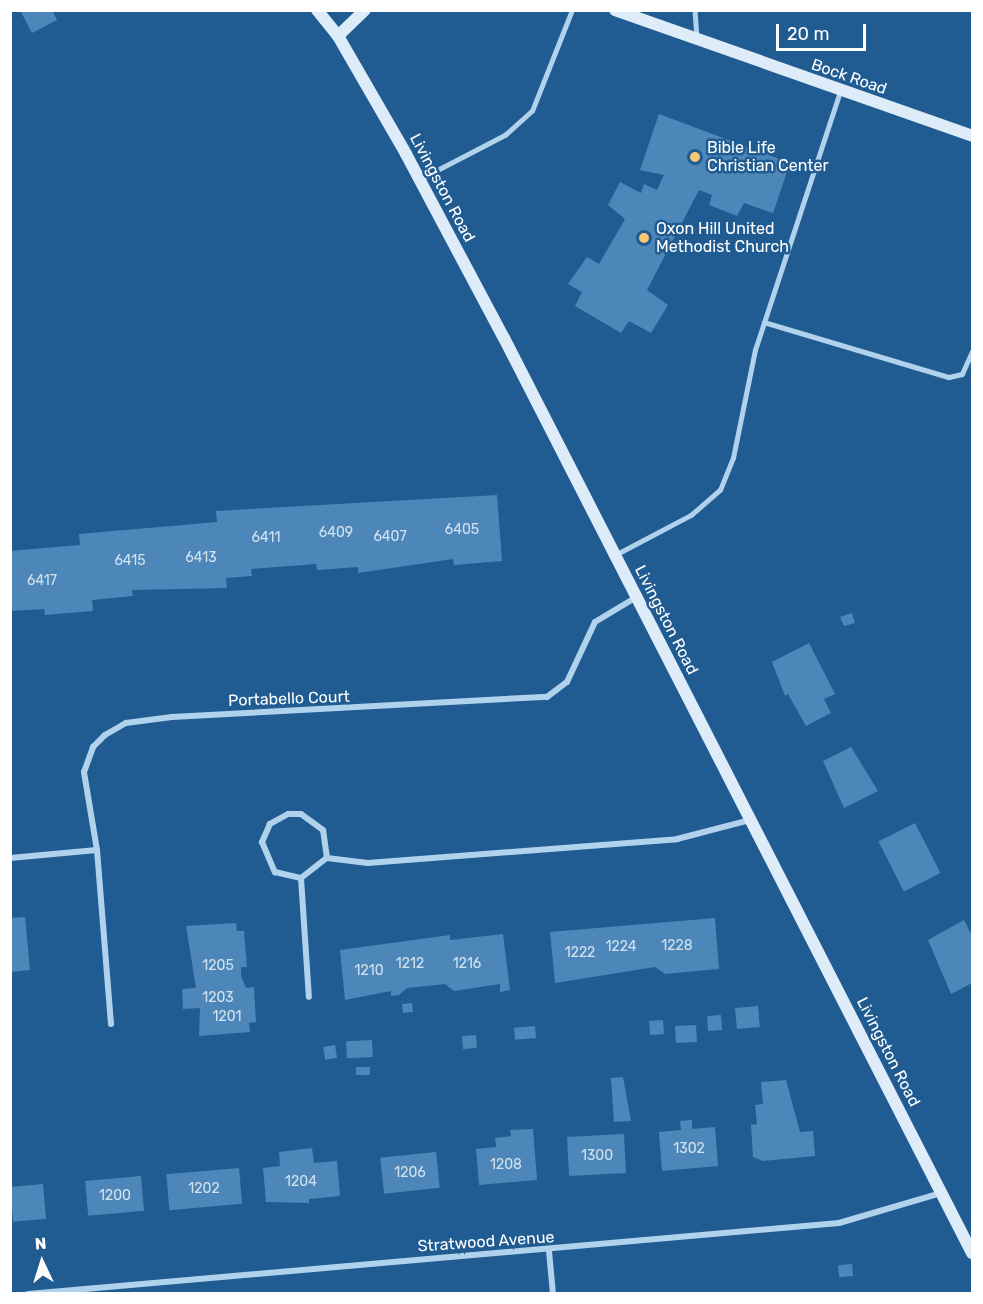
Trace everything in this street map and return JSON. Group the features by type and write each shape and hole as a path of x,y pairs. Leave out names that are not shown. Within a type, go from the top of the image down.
{"main road":[{"name":"Livingston Road","path":"317,10 338,36 419,179 972,1252"},
{"path":"338,36 366,10"},
{"name":"Bock Road","path":"615,10 840,92 972,136"}],"street":[{"name":"Portabello Court","path":"111,1024 97,850 85,764 100,739 119,726 172,717 547,698 567,682 595,622 636,598"},
{"path":"301,878 275,872 266,862 262,842 270,824 288,814 314,819 323,830 327,858"},
{"path":"301,878 327,858 368,863 676,839 750,820"},
{"path":"10,858 97,850"},
{"path":"301,878 309,997"},
{"name":"Stratwood Avenue","path":"28,1293 549,1251 839,1223 942,1193"},
{"path":"549,1251 553,1293"}],"lane":[{"path":"419,179 505,135 532,111 572,10"},
{"path":"694,10 697,40"},
{"path":"614,556 691,515 720,490 733,458 764,322 840,92"},
{"path":"764,322 950,377 962,374 972,352"}],"building":[{"path":"20,10 52,10 57,20 32,33"},
{"name":"Oxon Hill United Methodist Church","path":"659,114 790,163 773,213 744,203 737,216 709,205 712,195 699,190 647,290 668,305 651,333 629,321 621,333 575,306 582,292 568,284 587,257 599,264 625,219 608,205 620,182 641,193 644,184 657,190 664,175 640,170"},
{"path":"497,495 502,561 454,565 453,559 358,573 358,567 317,570 316,564 251,569 252,576 226,578 227,588 132,590 133,596 92,600 93,611 45,615 44,609 10,611 10,551 80,545 79,534 217,522 216,511"},
{"path":"852,613 855,623 844,626 840,617"},
{"path":"809,643 835,694 824,699 831,713 806,726 788,694 785,696 772,662"},
{"path":"851,747 878,791 844,808 823,761"},
{"path":"915,823 940,873 904,892 878,842"},
{"path":"25,917 30,970 10,972 10,918"},
{"path":"715,918 719,969 665,974 655,967 555,983 550,932"},
{"path":"964,920 972,936 972,983 951,994 928,940"},
{"path":"236,923 237,931 244,931 247,967 241,967 241,976 246,988 254,987 256,1022 249,1023 250,1032 199,1036 200,1008 183,1009 182,989 196,988 186,926"},
{"path":"503,934 510,990 500,992 500,984 454,991 445,984 407,988 399,995 391,996 391,991 345,1000 340,950 450,935 450,940"},
{"path":"412,1003 413,1012 403,1013 402,1004"},
{"path":"758,1006 760,1027 737,1029 735,1008"},
{"path":"721,1015 722,1030 708,1031 707,1016"},
{"path":"663,1020 664,1034 650,1035 649,1021"},
{"path":"696,1025 697,1042 676,1043 675,1026"},
{"path":"535,1026 536,1038 515,1040 514,1028"},
{"path":"476,1035 477,1048 463,1049 462,1036"},
{"path":"372,1040 373,1057 347,1058 346,1041"},
{"path":"335,1045 337,1058 325,1060 323,1047"},
{"path":"356,1067 370,1067 370,1075 356,1075"},
{"path":"623,1077 631,1121 614,1122 611,1078"},
{"path":"786,1080 800,1132 813,1131 815,1156 763,1161 753,1157 751,1125 757,1124 755,1105 763,1104 761,1082"},
{"path":"692,1120 692,1129 715,1127 718,1166 662,1171 659,1132 681,1130 680,1121"},
{"path":"533,1129 537,1180 479,1185 476,1149 496,1147 495,1138 511,1136 510,1130"},
{"path":"624,1134 626,1173 569,1176 567,1137"},
{"path":"312,1148 314,1163 337,1161 340,1196 309,1199 309,1203 266,1202 263,1168 280,1166 279,1152"},
{"path":"436,1152 440,1188 384,1194 380,1158"},
{"path":"239,1168 242,1204 169,1210 166,1174"},
{"path":"141,1176 144,1211 88,1216 85,1181"},
{"path":"43,1184 46,1219 13,1222 10,1187"},
{"path":"852,1264 853,1276 839,1277 838,1265"}],"place":[{"name":"Bible Life Christian Center","path":"695,157"},
{"name":"Oxon Hill United Methodist Church","path":"644,238"}]}
